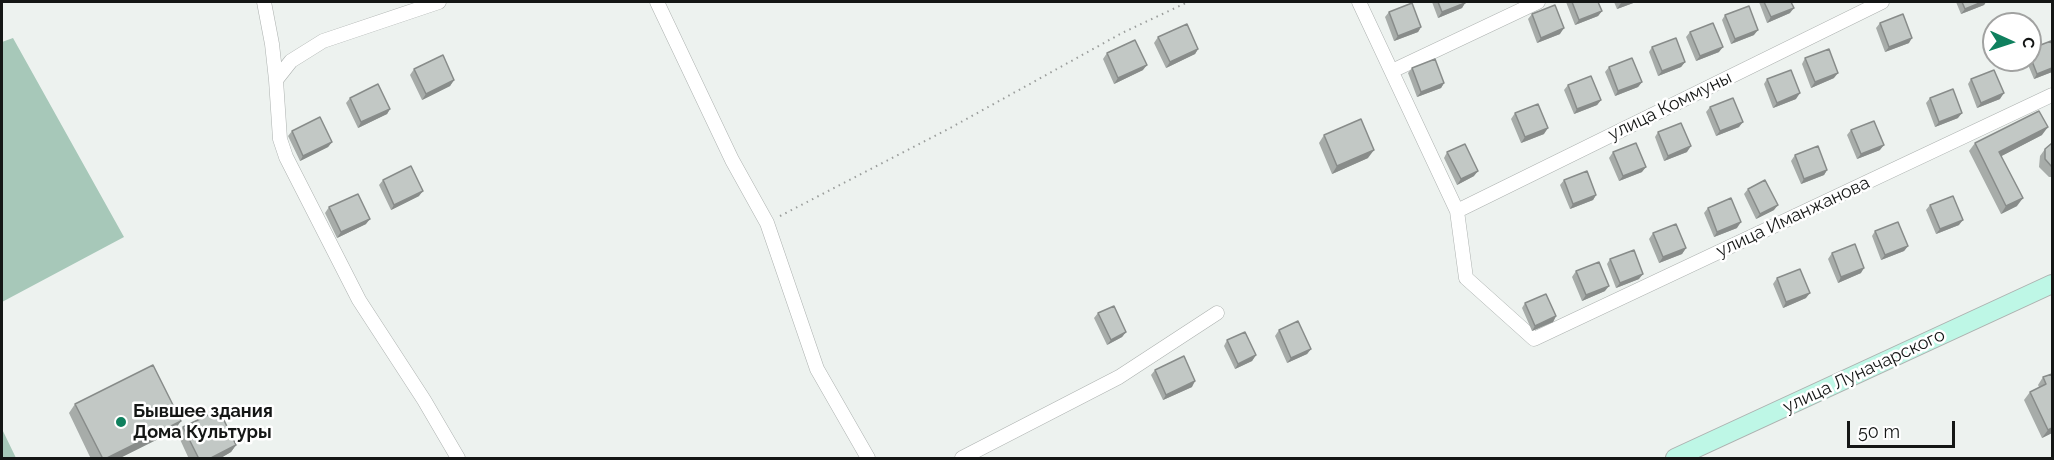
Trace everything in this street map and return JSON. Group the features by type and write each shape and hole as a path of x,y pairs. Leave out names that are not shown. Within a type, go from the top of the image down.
{"main road":[{"name":"улица Луначарского","path":"1675,459 2052,284"}],"street":[{"path":"264,2 272,44 280,139 286,157 359,300 424,400 458,459"},
{"path":"276,80 291,61 323,41 439,2"},
{"path":"657,2 732,160 766,223 817,369 868,459"},
{"path":"1359,2 1457,211"},
{"path":"1392,71 1538,2"},
{"name":"улица Коммуны","path":"1457,211 1882,2"},
{"name":"улица Иманжанова","path":"1457,211 1466,278 1534,339 2052,95"},
{"path":"962,459 1119,377 1217,313"}],"path":[{"path":"766,223 952,127 1122,33 1188,2"}],"green space":[{"path":"13,38 124,237 2,302 2,42"},
{"path":"2,429 16,458 2,458"}],"building":[{"path":"1438,2 1465,2 1465,3 1442,12"},
{"path":"1572,2 1598,2 1602,11 1579,20"},
{"path":"1764,2 1791,2 1794,8 1771,17"},
{"path":"1962,2 1982,2 1965,9"},
{"path":"1412,3 1421,27 1398,36 1389,12"},
{"path":"1555,5 1564,28 1541,38 1532,14"},
{"path":"1749,6 1758,30 1735,39 1725,15"},
{"path":"1903,14 1912,38 1889,47 1880,23"},
{"path":"1713,23 1723,47 1700,56 1690,32"},
{"path":"1187,24 1198,49 1170,62 1158,37"},
{"path":"1676,38 1685,62 1662,71 1652,47"},
{"path":"1135,40 1147,65 1118,78 1107,53"},
{"path":"2051,41 2052,68 2042,72 2042,44"},
{"path":"1829,49 1838,73 1815,82 1805,58"},
{"path":"443,55 454,80 426,94 414,69"},
{"path":"1632,58 1642,82 1618,91 1609,67"},
{"path":"1435,59 1444,83 1421,92 1412,68"},
{"path":"1791,70 1800,93 1777,103 1767,79"},
{"path":"1995,72 2004,93 1981,103 1971,79"},
{"path":"1591,76 1601,100 1577,109 1568,85"},
{"path":"378,84 390,109 361,122 350,98"},
{"path":"1953,89 1962,113 1939,122 1930,98"},
{"path":"1733,98 1743,122 1720,131 1710,107"},
{"path":"1538,104 1548,128 1525,137 1515,113"},
{"path":"2039,111 2048,127 1999,152 2023,198 2006,206 1975,143"},
{"path":"320,117 332,142 303,156 292,131"},
{"path":"1361,119 1374,150 1337,166 1324,135"},
{"path":"1874,121 1884,145 1861,154 1851,130"},
{"path":"1681,123 1691,146 1668,156 1658,132"},
{"path":"1636,143 1646,167 1623,176 1613,152"},
{"path":"2052,143 2052,167 2045,159 2045,149"},
{"path":"1465,144 1478,171 1461,179 1447,152"},
{"path":"1818,146 1827,170 1804,179 1795,155"},
{"path":"411,166 423,191 394,205 383,180"},
{"path":"1587,171 1596,195 1573,204 1564,180"},
{"path":"1765,180 1778,205 1760,214 1748,189"},
{"path":"358,194 370,219 341,232 329,207"},
{"path":"1953,196 1963,220 1940,229 1930,205"},
{"path":"1731,198 1741,222 1717,232 1708,208"},
{"path":"1898,222 1908,246 1885,255 1875,231"},
{"path":"1676,224 1686,248 1663,257 1653,233"},
{"path":"1855,244 1864,268 1841,277 1832,253"},
{"path":"1634,250 1643,274 1620,283 1610,259"},
{"path":"1599,262 1609,286 1586,295 1576,271"},
{"path":"1800,269 1810,293 1786,302 1777,278"},
{"path":"1546,294 1556,316 1535,326 1525,303"},
{"path":"1114,306 1126,332 1111,340 1098,313"},
{"path":"1298,321 1311,349 1291,358 1279,330"},
{"path":"1245,332 1256,355 1238,364 1227,340"},
{"path":"1184,356 1195,381 1166,395 1155,370"},
{"name":"Бывшее здания Дома Культуры","path":"153,365 181,421 103,459 75,404"},
{"path":"2052,374 2052,428 2048,430 2030,392 2046,384 2043,377"},
{"path":"219,410 236,445 209,459 199,459 183,427"}],"place":[{"name":"Бывшее здания Дома Культуры","path":"121,422"}]}
